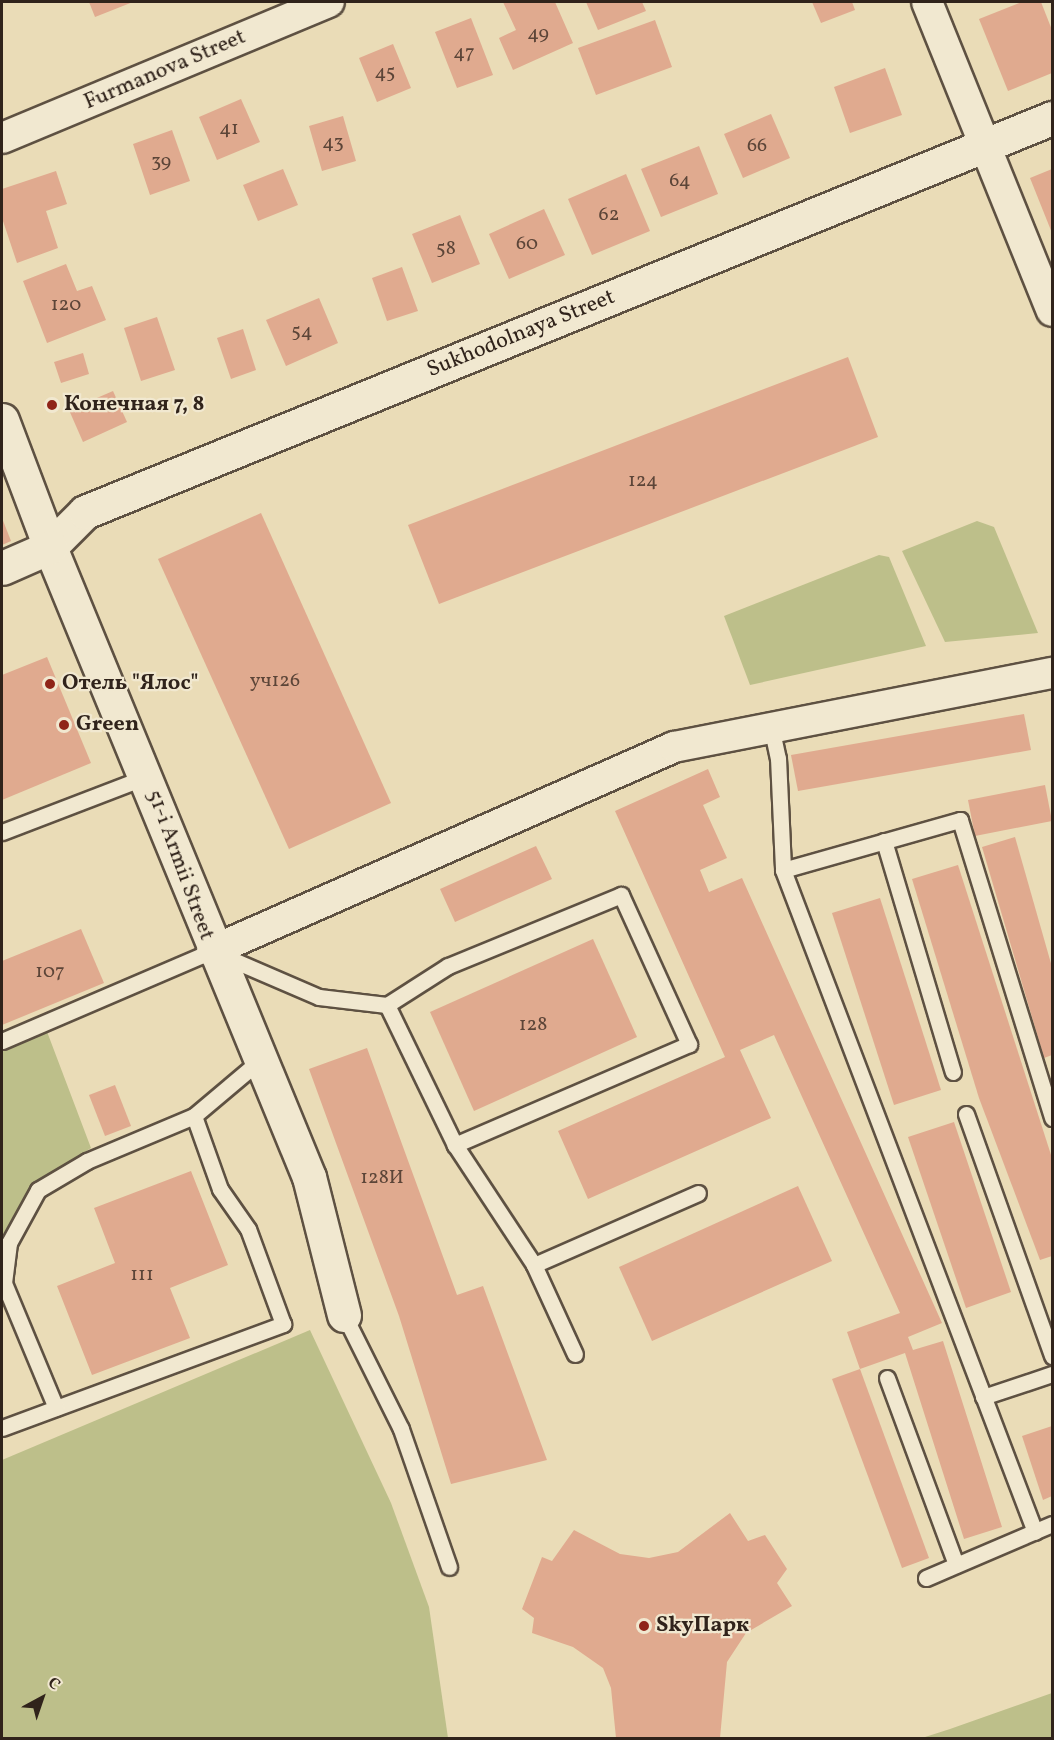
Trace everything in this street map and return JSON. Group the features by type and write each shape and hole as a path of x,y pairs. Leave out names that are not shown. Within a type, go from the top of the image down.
{"street":[{"name":"Furmanova Street","path":"2,138 329,2"},
{"path":"927,2 987,143 1053,311"},
{"name":"Sukhodolnaya Street","path":"2,568 50,547 85,512 1053,118"},
{"name":"51-i Armii Street","path":"2,420 50,547 148,776 212,951 309,1178 344,1315"},
{"path":"212,951 674,747 771,726 1053,673"}],"lane":[{"path":"771,726 778,758 783,870 1035,1532"},
{"path":"2,832 148,776"},
{"path":"783,870 960,820 1053,1118"},
{"path":"884,841 953,1072"},
{"path":"2,1041 212,951 319,997 387,1005 448,966 621,895 688,1044 455,1145"},
{"path":"387,1005 455,1145 534,1265 575,1354"},
{"path":"56,1408 4,1283 9,1243 38,1190 87,1161 194,1116 258,1062"},
{"path":"966,1114 1053,1356"},
{"path":"2,1428 283,1324 248,1229 220,1189 194,1116"},
{"path":"534,1265 698,1193"},
{"path":"344,1315 401,1429 449,1567"},
{"path":"983,1397 1053,1374"},
{"path":"887,1378 956,1565"},
{"path":"926,1578 1053,1524"}],"green space":[{"path":"977,521 994,527 1038,633 945,642 902,551"},
{"path":"879,555 889,557 926,646 750,685 724,616"},
{"path":"46,1029 91,1148 33,1185 2,1236 2,1049"},
{"path":"310,1330 391,1503 429,1607 448,1738 2,1738 2,1460"},
{"path":"1052,1693 1052,1738 922,1738 950,1729"}],"building":[{"path":"89,2 133,2 95,17"},
{"path":"503,2 555,2 573,43 513,70 499,38 516,30"},
{"path":"586,2 642,2 646,11 598,30"},
{"path":"812,2 852,2 855,10 821,23"},
{"path":"1022,2 1041,2 1052,30 1052,73 1008,91 979,19"},
{"path":"471,18 493,75 457,88 435,32"},
{"path":"655,20 672,67 596,95 578,48"},
{"path":"393,44 411,88 377,102 359,58"},
{"path":"885,68 902,115 850,133 834,87"},
{"path":"241,99 260,142 217,160 199,117"},
{"path":"771,114 790,158 743,178 724,134"},
{"path":"343,116 356,161 322,171 309,126"},
{"path":"172,130 190,181 150,195 133,144"},
{"path":"699,146 718,194 661,217 641,169"},
{"path":"283,169 298,205 258,221 243,185"},
{"path":"1052,169 1052,233 1030,178"},
{"path":"56,171 67,204 46,211 58,248 17,263 2,218 2,189"},
{"path":"626,174 650,231 592,255 568,199"},
{"path":"544,209 565,255 509,279 489,234"},
{"path":"460,215 480,264 432,283 412,234"},
{"path":"66,264 77,291 92,286 106,320 47,343 23,281"},
{"path":"402,267 418,311 387,321 372,278"},
{"path":"319,298 338,343 286,366 266,320"},
{"path":"157,317 175,370 141,381 124,328"},
{"path":"243,329 256,370 231,379 217,338"},
{"path":"83,353 89,374 61,383 54,362"},
{"path":"848,357 878,437 439,604 408,525"},
{"path":"113,391 127,422 83,442 69,410"},
{"path":"261,513 391,803 289,849 158,559"},
{"path":"2,518 11,541 2,545"},
{"path":"47,657 91,763 2,800 2,675"},
{"path":"1024,714 1031,750 798,791 791,755"},
{"path":"708,769 720,797 703,805 727,858 700,870 709,892 742,878 942,1323 908,1337 913,1350 943,1341 1002,1527 964,1539 905,1353 860,1369 847,1332 900,1313 774,1035 740,1050 771,1118 588,1199 558,1131 725,1057 615,811"},
{"path":"1045,785 1052,821 975,836 968,800"},
{"path":"1015,837 1052,967 1052,1055 1044,1058 982,847"},
{"path":"536,846 552,879 455,922 440,889"},
{"path":"958,865 1052,1158 1052,1256 1040,1260 979,1098 912,879"},
{"path":"880,898 941,1090 894,1105 832,913"},
{"path":"81,929 104,983 2,1025 2,961"},
{"path":"593,939 637,1037 474,1111 430,1012"},
{"path":"367,1048 457,1295 483,1286 547,1460 451,1484 399,1316 309,1069"},
{"path":"115,1085 131,1126 105,1136 89,1095"},
{"path":"954,1122 1011,1292 966,1308 908,1137"},
{"path":"191,1171 228,1265 170,1288 190,1338 92,1375 57,1286 115,1263 94,1208"},
{"path":"798,1186 832,1261 652,1341 619,1267"},
{"path":"860,1369 929,1558 902,1568 832,1379"},
{"path":"1052,1426 1052,1496 1043,1500 1022,1436"},
{"name":"SkyПарк","path":"730,1513 748,1541 765,1535 787,1569 777,1583 792,1606 746,1633 727,1662 720,1738 616,1738 611,1688 603,1668 573,1647 532,1633 534,1618 522,1609 542,1557 552,1561 574,1530 620,1554 649,1558 678,1552"}],"place":[{"name":"Конечная 7, 8","path":"52,405"},
{"name":"Отель \"Ялос\"","path":"50,684"},
{"name":"Green","path":"64,725"},
{"name":"SkyПарк","path":"644,1626"}]}
